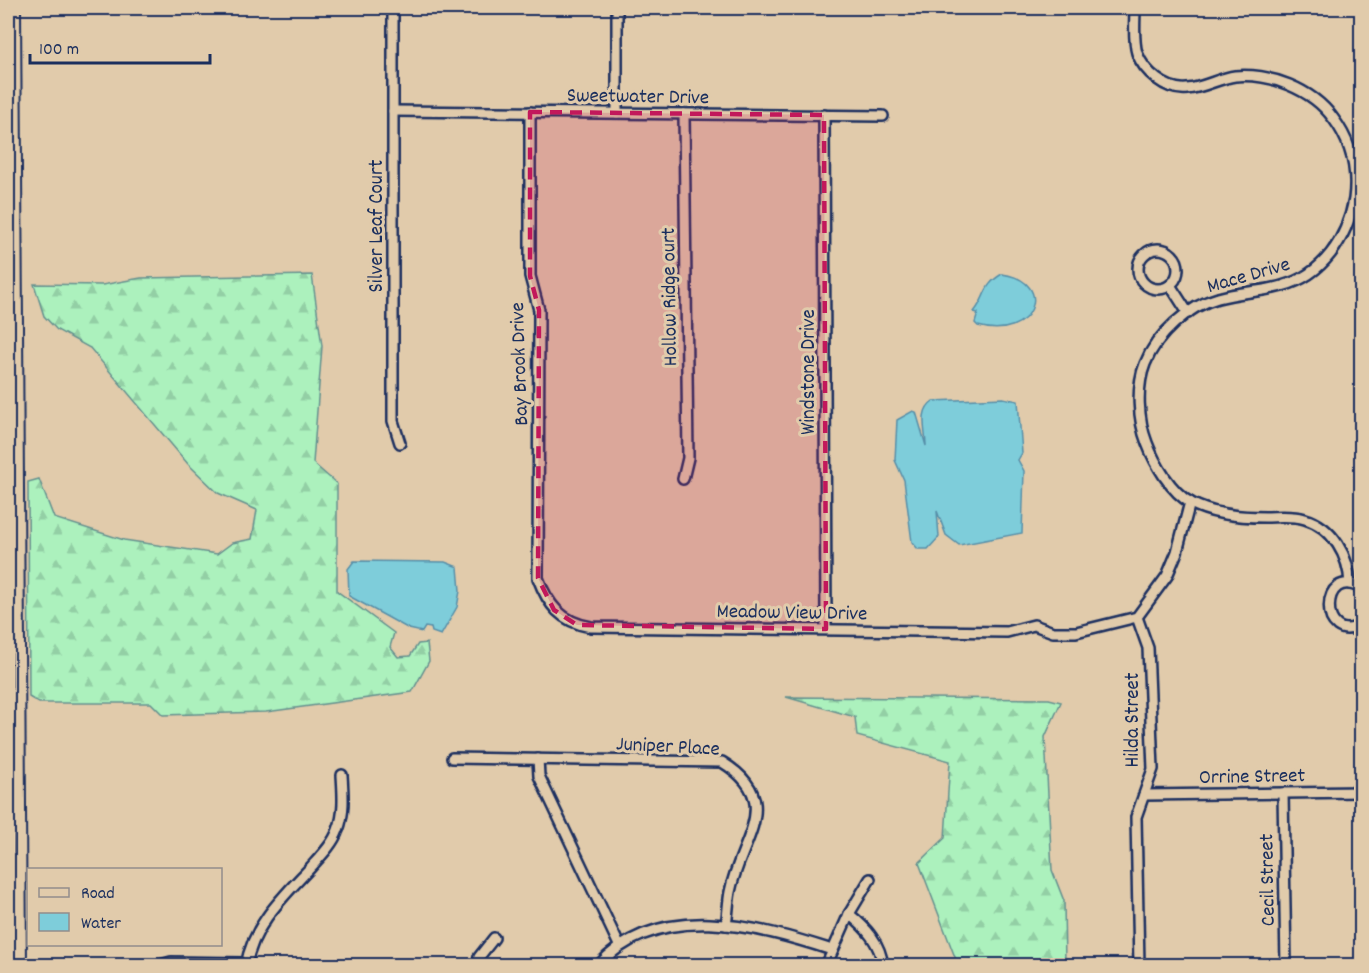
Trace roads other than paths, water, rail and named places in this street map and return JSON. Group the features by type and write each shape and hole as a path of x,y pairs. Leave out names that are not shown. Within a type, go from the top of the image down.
{"street":[{"path":"14,8 13,884 20,966"},
{"name":"Silver Leaf Court","path":"393,8 393,421 400,443"},
{"path":"616,8 617,113"},
{"name":"Mace Drive","path":"1135,8 1137,52 1160,81 1174,89 1189,89 1234,76 1259,76 1281,82 1302,92 1319,103 1333,117 1353,156 1358,185 1350,219 1340,242 1317,270 1283,286 1216,298 1188,314 1159,339 1145,364 1140,410 1144,437 1153,459 1170,483 1190,502"},
{"name":"Sweetwater Drive","path":"393,111 883,116"},
{"name":"Bay Brook Drive","path":"530,112 530,276 538,310 538,578 544,596 554,610"},
{"name":"Hollow Ridge ourt","path":"683,479 688,458 684,114"},
{"name":"Windstone Drive","path":"824,115 826,629"},
{"path":"1158,249 1173,256 1178,273 1170,285 1155,290 1140,280 1138,262 1146,252 1158,249"},
{"path":"1170,285 1188,314"},
{"path":"1137,617 1167,576 1177,552 1190,502 1222,513 1247,517 1305,519 1322,528 1338,545 1349,567 1350,585"},
{"path":"1362,589 1350,585 1337,588 1332,593 1327,607 1332,620 1344,628 1362,624"},
{"name":"Meadow View Drive","path":"554,610 577,625 591,627 1007,632 1034,625 1053,632 1076,632 1137,617"},
{"name":"Hilda Street","path":"1137,617 1148,648 1153,769 1136,817 1139,966"},
{"name":"Juniper Place","path":"452,758 722,762 738,771 753,788 758,815 730,891 726,924"},
{"path":"538,759 539,776 619,945"},
{"path":"157,966 171,962 246,964 255,936 268,913 326,849 338,829 343,800 342,775"},
{"name":"Orrine Street","path":"1144,795 1362,792"},
{"name":"Cecil Street","path":"1283,793 1286,966"},
{"path":"826,966 849,914 870,879"},
{"path":"849,914 867,929 875,941 883,966"},
{"path":"598,966 619,945 641,934 662,929 726,924 778,933 832,950"},
{"path":"479,966 479,957 494,938"}],"water":[{"path":"1002,274 1019,279 1030,288 1034,298 1032,309 1025,319 1013,326 997,329 978,326 975,323 978,313 974,312 988,287"},
{"path":"1003,398 1018,401 1022,453 1018,460 1024,471 1022,533 959,545 946,535 937,511 939,537 928,549 918,549 912,542 904,480 895,460 897,420 913,411 916,412 926,446 924,416 928,405 933,401"},
{"path":"354,561 445,562 458,567 460,591 457,607 441,635 432,632 431,628 425,627 422,632 409,629 349,596 348,569"}]}
